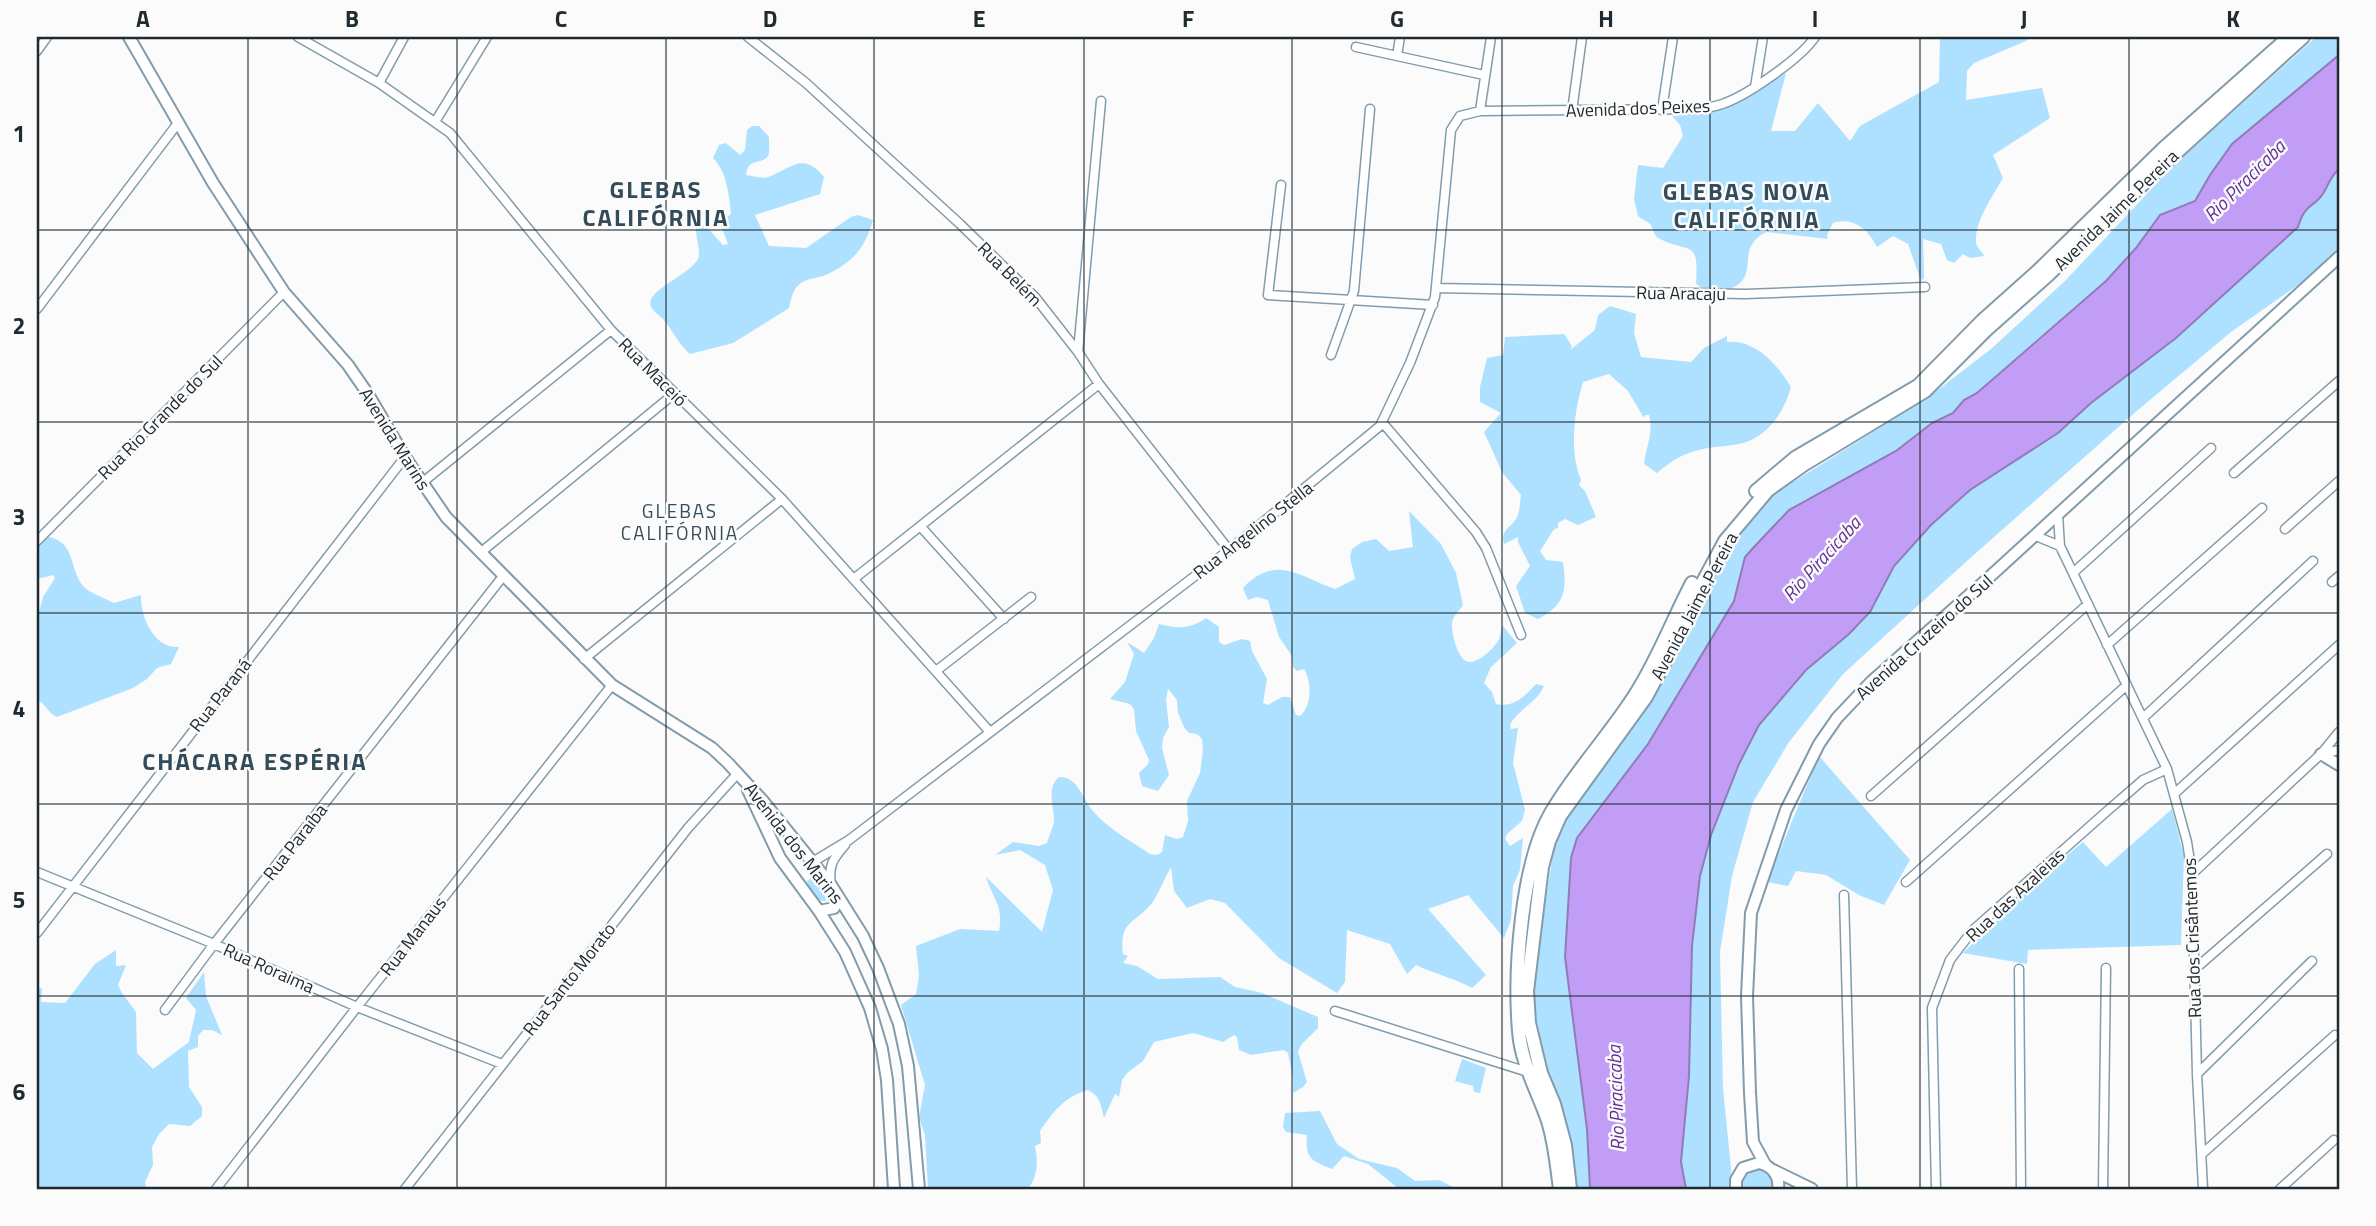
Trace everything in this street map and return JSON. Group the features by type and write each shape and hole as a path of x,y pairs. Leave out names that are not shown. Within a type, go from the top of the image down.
{"main road":[{"name":"Avenida Jaime Pereira","path":"1560,1189 1548,1122 1519,1034 1516,978 1528,881 1539,838 1558,803 1637,692 1717,538 1764,483 1795,458 1918,386 1982,321 2038,271 2164,148 2289,37"},
{"name":"Avenida Jaime Pereira","path":"1570,1189 1565,1145 1554,1104 1534,1073 1527,991 1539,885 1549,841 1560,816 1646,697 1724,541 1768,490 1803,465 1925,391 1986,330 2303,37"}],"street":[{"path":"37,51 47,37"},
{"name":"Avenida Marins","path":"129,37 212,183 284,292 348,365 404,457 446,517 612,685 712,748 738,773"},
{"name":"Rua Maceió","path":"298,37 379,83 450,134 611,330 782,499 990,732"},
{"path":"379,83 404,37"},
{"path":"435,122 486,37"},
{"name":"Rua Belém","path":"748,37 806,83 960,224 1035,297 1099,384 1229,550"},
{"path":"1397,56 1400,37"},
{"path":"1480,111 1491,37"},
{"path":"1572,111 1582,37"},
{"path":"1662,110 1673,37"},
{"path":"1755,87 1763,37"},
{"name":"Avenida dos Peixes","path":"1480,111 1703,109 1726,103 1755,87 1804,51 1815,37"},
{"path":"1356,47 1485,75"},
{"path":"1078,352 1101,101"},
{"path":"1331,355 1354,292 1370,109"},
{"name":"Rua Angelino Stella","path":"849,840 1229,550 1373,434 1382,422 1410,363 1433,305 1437,288 1451,130 1460,116 1480,111"},
{"path":"37,309 178,123"},
{"path":"1280,185 1268,295 1433,305"},
{"name":"Avenida Cruzeiro do Sul","path":"1736,1189 1736,1180 1753,1142 1747,996 1751,913 1786,810 1819,744 1837,718 1871,682 2036,536 2339,257"},
{"name":"Rua Aracaju","path":"1437,288 1745,294 1925,287"},
{"name":"Rua Rio Grande do Sul","path":"37,541 284,292"},
{"path":"422,482 611,330"},
{"path":"2234,473 2339,381"},
{"path":"855,578 1099,384"},
{"path":"480,553 675,393"},
{"path":"1382,422 1476,532 1486,548 1521,635"},
{"path":"2073,573 2211,448"},
{"name":"Rua Paraná","path":"37,933 404,457"},
{"path":"2285,530 2339,481"},
{"path":"584,659 782,499"},
{"path":"2107,645 2262,508"},
{"name":"Rua dos Crisântemos","path":"2058,515 2060,546 2166,769 2188,842 2192,874 2203,1189"},
{"path":"921,527 1004,619"},
{"path":"2036,536 2060,546"},
{"path":"2143,718 2314,561"},
{"name":"Rua Paraíba","path":"165,1010 504,575"},
{"path":"936,671 1031,597"},
{"path":"1871,796 2088,604"},
{"path":"2174,794 2339,645"},
{"name":"Rua Manaus","path":"216,1189 612,685"},
{"path":"1906,882 2127,685"},
{"path":"2192,874 2321,754 2339,733"},
{"path":"2321,754 2339,750"},
{"path":"2321,754 2339,765"},
{"name":"Rua das Azaleias","path":"1936,1189 1932,1008 1950,960 1973,930 2106,811 2143,780 2166,769"},
{"name":"Avenida dos Marins","path":"738,773 831,885 863,936 878,968 899,1024 908,1066 919,1189"},
{"name":"Avenida dos Marins","path":"738,773 770,833 780,858 845,952 870,1009 882,1049 887,1080 894,1189"},
{"name":"Rua Santo Morato","path":"405,1189 688,828 738,773"},
{"path":"798,883 802,872 811,863 849,840"},
{"path":"819,911 834,908 836,904 828,869 831,861 849,840"},
{"path":"2195,969 2327,854"},
{"name":"Rua Roraima","path":"37,872 214,944 357,1007 502,1064"},
{"path":"1844,895 1852,1189"},
{"path":"2197,1074 2312,961"},
{"path":"2103,1189 2106,968"},
{"path":"2019,969 2021,1189"},
{"path":"1335,1011 1534,1073"},
{"path":"2203,1153 2335,1035"},
{"path":"2280,1189 2334,1140"},
{"name":"Avenida Cruzeiro do Sul","path":"1753,1142 1777,1176 1778,1189"},
{"path":"1743,1168 1754,1163 1769,1167 1803,1188"}],"shaded area":[{"path":"1940,37 2029,37 2026,41 1974,63 1967,71 1966,100 2042,88 2050,118 1993,155 2003,178 1978,225 1976,244 1984,256 1970,258 1963,254 1954,263 1947,260 1941,244 1923,239 1924,278 1921,281 1908,244 1893,236 1877,247 1865,230 1854,223 1840,221 1833,223 1827,235 1828,239 1766,232 1753,243 1742,281 1732,288 1712,291 1696,283 1694,253 1658,238 1650,224 1638,216 1634,199 1638,165 1663,168 1683,136 1680,125 1672,116 1724,109 1786,73 1771,131 1795,131 1818,103 1850,141 1860,126 1939,82"},
{"path":"2316,37 2339,37 2339,55 2232,144 2195,201 2160,215 2136,248 2106,281 1977,393 1964,400 1953,413 1932,423 1896,451 1789,510 1745,557 1734,601 1648,744 1577,838 1571,858 1565,957 1587,1129 1590,1189 1575,1189 1559,1102 1541,1051 1532,990 1555,840 1566,816 1652,697 1731,544 1750,518 1774,494 1926,399 1991,349 2065,281 2172,167"},
{"path":"752,126 759,126 769,137 769,152 765,159 749,166 746,175 766,178 803,163 817,169 824,177 820,194 755,215 769,246 806,248 851,217 858,215 873,220 862,246 852,259 825,275 798,285 789,308 733,343 690,354 652,309 651,301 660,289 693,266 698,259 697,222 705,225 723,245 728,244 721,226 723,220 731,214 728,192 721,170 713,158 719,145 726,143 740,155 745,150 747,130"},
{"path":"2339,169 2337,251 2298,285 2231,332 2132,415 1968,560 1843,674 1789,742 1753,802 1732,876 1720,952 1723,1088 1733,1189 1686,1189 1681,1162 1689,1076 1692,946 1700,876 1711,835 1739,764 1759,724 1806,670 1866,617 1894,566 1931,525 1970,490 2058,433 2091,403 2176,338 2298,227 2304,213 2321,197"},
{"path":"1610,306 1636,314 1634,333 1641,357 1691,362 1704,348 1727,336 1727,342 1747,345 1765,355 1791,387 1780,414 1760,434 1743,443 1690,453 1657,473 1644,464 1650,433 1649,415 1644,418 1628,391 1609,374 1583,382 1575,419 1575,457 1581,480 1579,485 1585,491 1596,517 1578,525 1565,519 1558,523 1558,528 1554,529 1540,551 1546,560 1563,562 1565,581 1559,602 1538,619 1525,613 1516,586 1530,566 1518,537 1504,544 1503,540 1504,533 1518,514 1521,495 1502,472 1484,432 1501,413 1480,402 1480,387 1487,358 1503,355 1505,337 1564,334 1572,346 1570,350 1595,330 1598,315"},
{"path":"1409,511 1441,544 1456,573 1463,605 1453,619 1452,628 1457,648 1463,658 1470,662 1475,661 1488,652 1499,639 1502,625 1517,643 1491,667 1484,683 1492,692 1496,704 1513,703 1536,684 1544,686 1510,725 1511,729 1518,728 1513,763 1525,810 1522,821 1505,839 1510,846 1523,838 1520,870 1513,886 1511,920 1504,938 1468,895 1428,909 1486,975 1472,988 1416,965 1407,974 1390,944 1347,930 1345,982 1337,993 1279,958 1225,903 1210,899 1187,908 1174,891 1171,867 1152,903 1129,924 1123,935 1123,954 1128,956 1123,963 1137,966 1158,979 1220,977 1235,987 1262,993 1318,1017 1318,1028 1301,1045 1298,1052 1307,1082 1293,1093 1288,1053 1284,1050 1251,1055 1239,1050 1237,1037 1234,1035 1223,1042 1193,1033 1154,1042 1143,1061 1122,1080 1119,1097 1115,1094 1104,1118 1098,1098 1088,1090 1073,1096 1055,1111 1040,1131 1041,1143 1035,1146 1035,1174 1028,1189 928,1189 925,1135 919,1117 925,1085 901,1005 916,994 919,976 916,946 960,929 999,931 999,909 986,877 1042,932 1053,890 1045,865 1020,850 995,855 1013,842 1039,846 1047,843 1054,821 1053,786 1059,777 1076,785 1099,817 1150,854 1157,855 1162,852 1165,835 1177,839 1183,837 1188,821 1187,801 1200,773 1202,739 1197,734 1189,733 1184,727 1178,713 1177,700 1168,689 1166,700 1169,727 1163,738 1162,748 1169,775 1158,791 1142,786 1139,773 1149,760 1136,731 1134,709 1130,704 1110,699 1125,682 1134,654 1127,642 1144,653 1159,624 1184,627 1206,618 1219,627 1219,642 1224,645 1242,639 1250,641 1252,651 1267,679 1263,703 1268,705 1282,697 1290,697 1296,715 1300,716 1309,700 1307,674 1304,669 1297,671 1293,667 1292,656 1279,637 1268,600 1257,597 1248,600 1243,588 1266,572 1277,570 1299,574 1335,589 1355,579 1350,557 1352,549 1362,542 1376,539 1389,551 1413,547"},
{"path":"44,536 55,539 67,549 79,580 90,592 114,603 141,595 143,612 150,630 162,643 179,647 171,664 157,668 133,688 57,717 37,700 37,620 43,597 55,578 53,575 37,579 37,541"},
{"path":"1819,756 1910,860 1884,905 1859,895 1826,875 1796,871 1788,886 1767,882"},
{"path":"2172,809 2184,856 2181,945 2028,950 2027,964 1963,953 2041,877 2083,842 2106,867"},
{"path":"815,876 821,879 827,888 829,898 825,901 816,900 808,890 807,881"},
{"path":"116,950 116,966 126,965 118,985 136,1012 137,1053 153,1069 189,1042 196,1010 186,998 204,972 206,996 222,1035 212,1030 203,1030 198,1036 198,1047 188,1051 189,1087 202,1107 202,1116 190,1126 169,1124 159,1134 152,1147 153,1165 145,1182 146,1189 37,1189 37,989 42,988 41,1002 65,1003 95,964"},
{"path":"1462,1059 1486,1068 1480,1093 1474,1092 1473,1086 1455,1081"},
{"path":"1320,1111 1337,1144 1359,1159 1397,1168 1415,1181 1439,1180 1457,1189 1399,1189 1368,1164 1344,1156 1332,1169 1319,1163 1308,1154 1307,1135 1286,1132 1283,1127 1285,1113"},
{"path":"1755,1166 1771,1173 1775,1189 1739,1189 1740,1175"}],"water":[{"name":"Rio Piracicaba","path":"2339,55 2339,169 2321,197 2304,213 2298,227 2176,338 2091,403 2058,433 1970,490 1931,525 1894,566 1870,612 1849,634 1806,670 1759,725 1739,764 1711,835 1700,876 1692,946 1689,1076 1681,1162 1686,1189 1590,1189 1587,1129 1565,957 1571,858 1577,838 1648,744 1734,601 1745,557 1789,510 1896,451 1932,423 1953,413 1964,400 1977,393 2106,281 2136,248 2160,215 2195,201 2232,144"}],"district":[{"name":"GLEBAS CALIFÓRNIA","path":"656,203"},
{"name":"GLEBAS NOVA CALIFÓRNIA","path":"1747,205"},
{"name":"GLEBAS CALIFÓRNIA","path":"680,521"},
{"name":"CHÁCARA ESPÉRIA","path":"255,761"}]}
